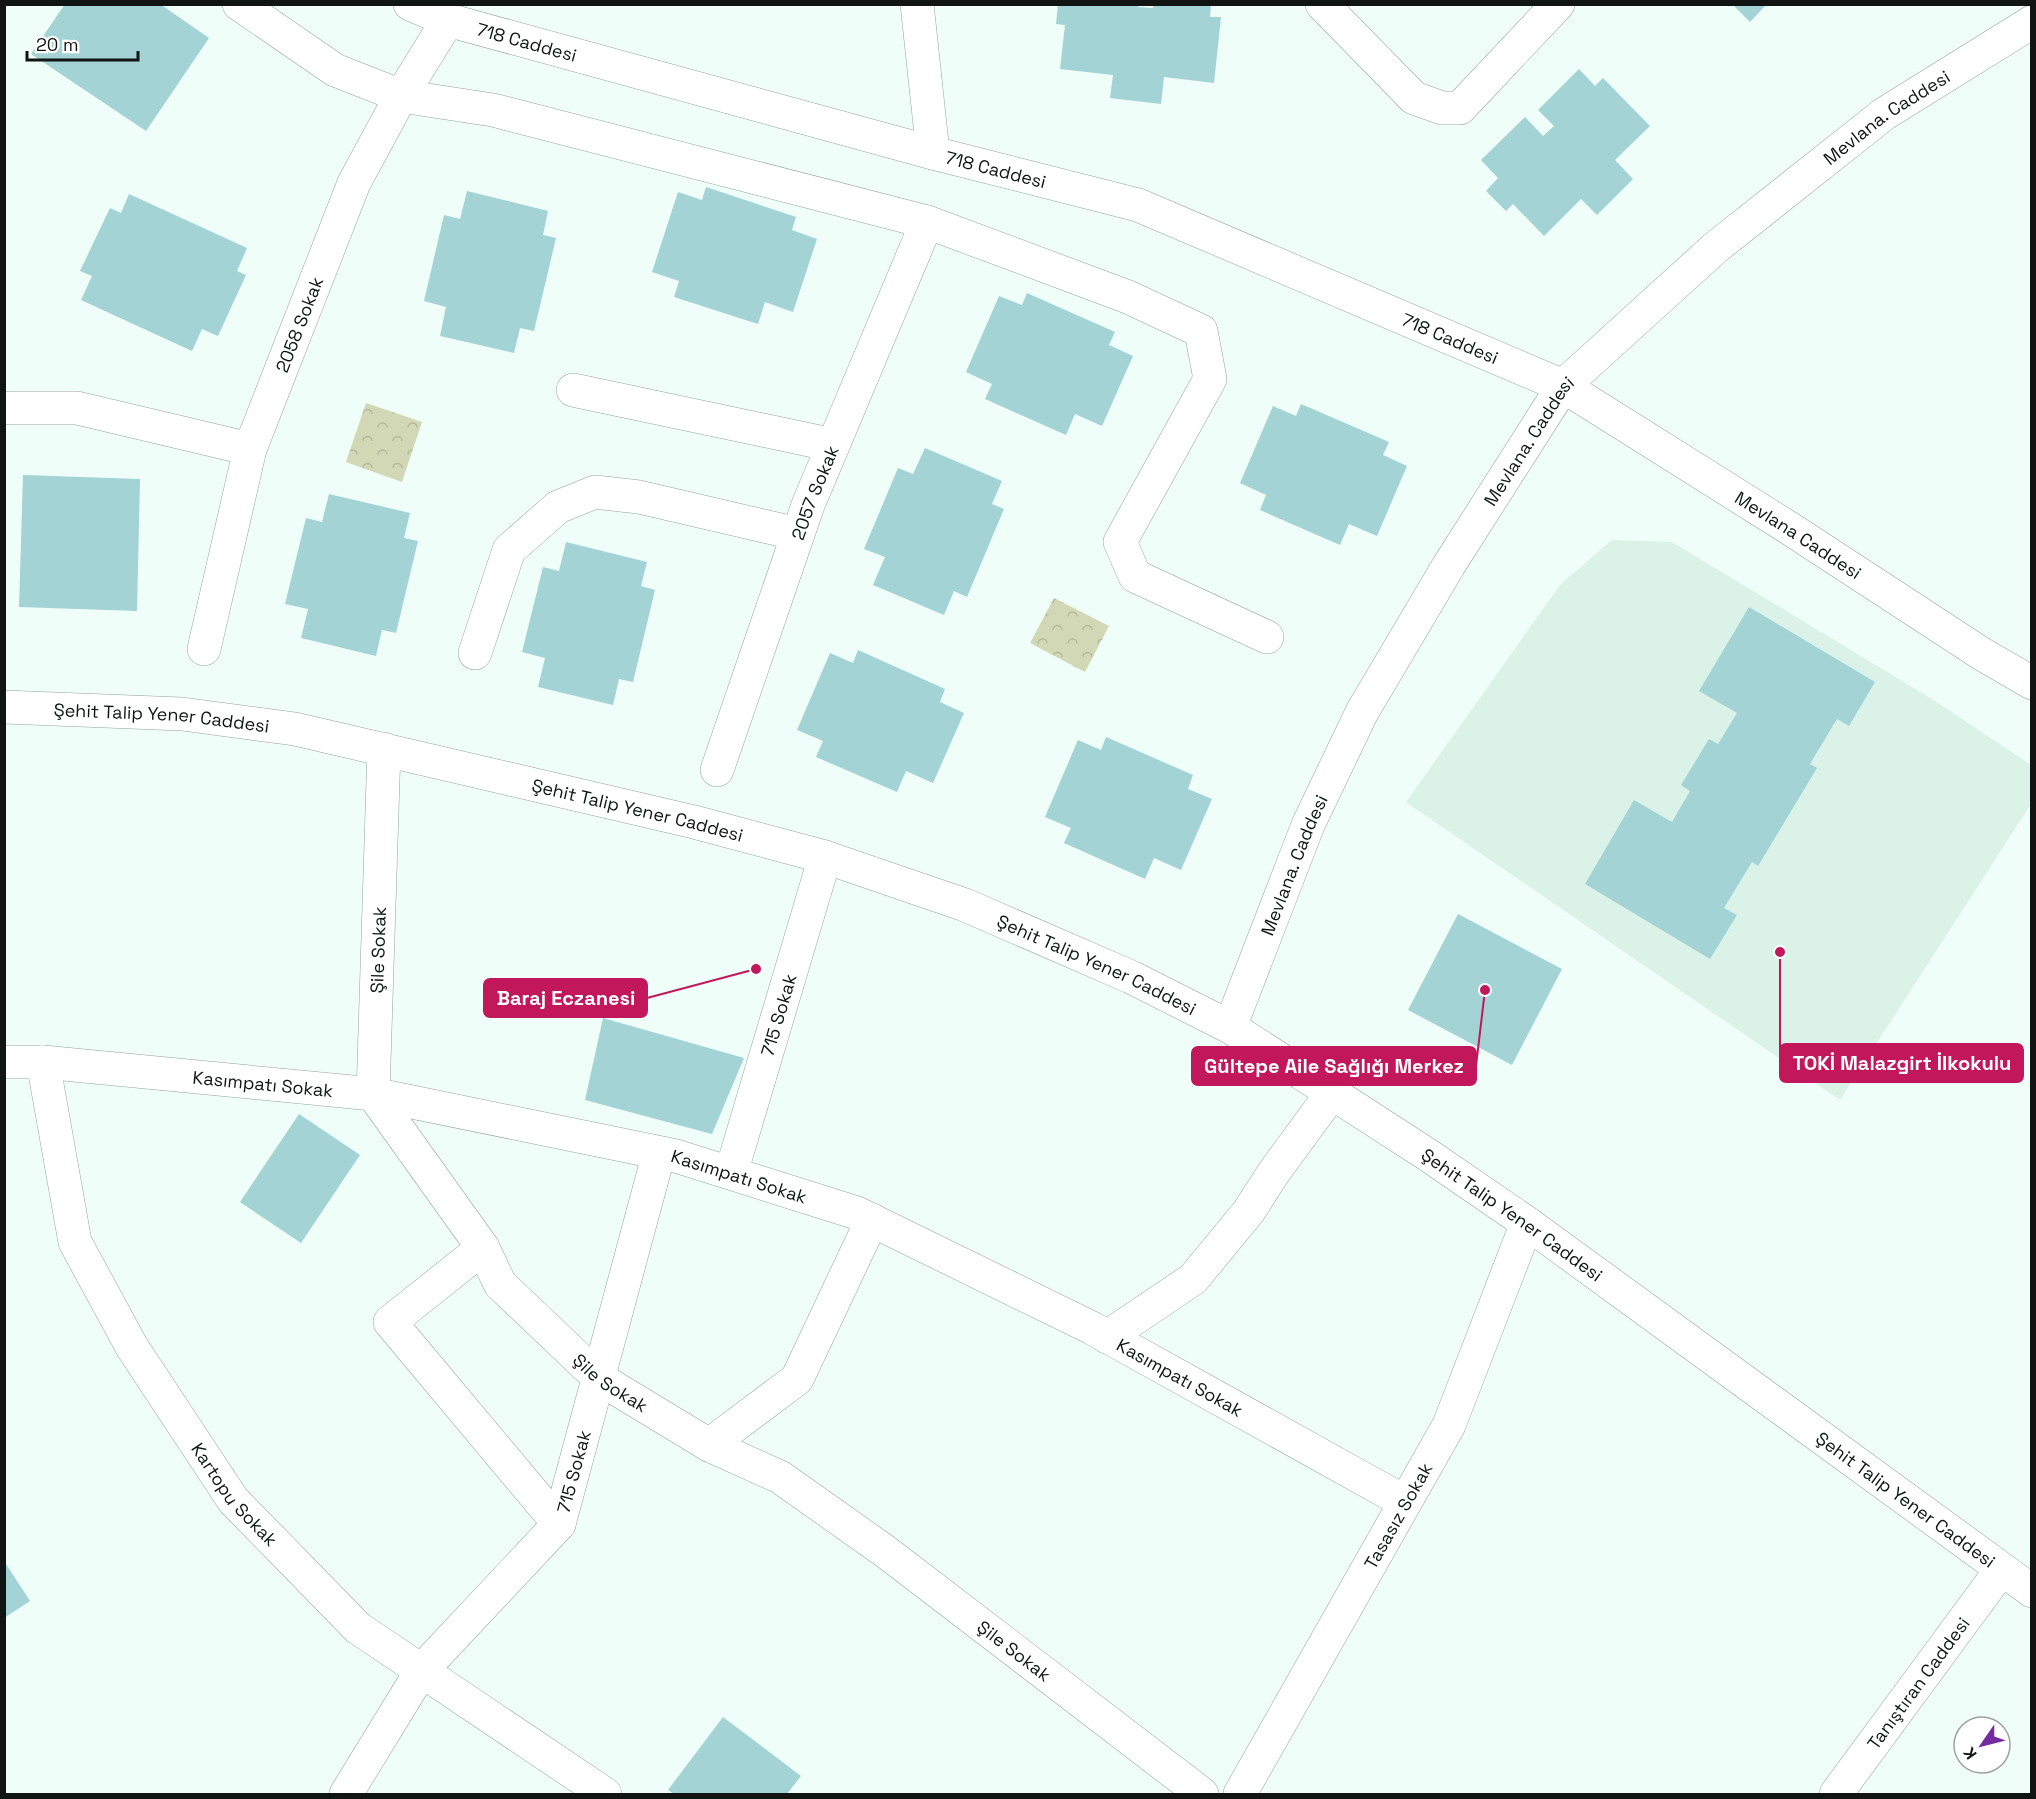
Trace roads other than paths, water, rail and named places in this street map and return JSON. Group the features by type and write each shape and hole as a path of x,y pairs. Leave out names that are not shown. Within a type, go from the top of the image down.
{"street":[{"path":"239,4 335,70 401,96 493,110 927,222 1128,297 1201,331 1210,379 1120,542 1135,576 1267,637"},
{"name":"718 Caddesi","path":"410,4 448,20 933,153 1138,206 1563,386"},
{"path":"917,4 933,153"},
{"path":"1322,4 1414,98 1442,108 1460,108 1558,4"},
{"name":"2058 Sokak","path":"204,649 250,449 354,183 401,96 448,20"},
{"name":"Mevlana. Caddesi","path":"1230,1027 1308,825 1362,712 1449,564 1563,386 1715,248 1884,114 2031,22"},
{"name":"2057 Sokak","path":"717,770 798,534 927,222"},
{"name":"Mevlana Caddesi","path":"1563,386 2031,683"},
{"path":"573,390 833,445"},
{"path":"4,408 77,408 250,449"},
{"path":"475,653 509,550 558,507 595,492 639,497 798,534"},
{"name":"Şehit Talip Yener Caddesi","path":"4,707 182,714 295,729 694,822 825,857 964,905 1131,977 1230,1027 1527,1223 2031,1591"},
{"name":"Şile Sokak","path":"384,749 373,1094 483,1248 500,1284 600,1379 710,1444 780,1477 886,1552 1202,1794"},
{"name":"715 Sokak","path":"731,1173 825,857"},
{"name":"Kasımpatı Sokak","path":"4,1062 44,1062 373,1094 659,1153 731,1173 857,1213 872,1220 1107,1336 1405,1502"},
{"name":"Kartopu Sokak","path":"44,1062 75,1242 132,1347 233,1500 358,1628 605,1794"},
{"path":"1107,1336 1193,1279 1250,1211 1274,1172 1332,1093"},
{"name":"715 Sokak","path":"346,1794 422,1670 559,1524 600,1379 659,1153"},
{"path":"710,1444 796,1379 872,1220"},
{"name":"Tasasız Sokak","path":"1240,1794 1449,1425 1527,1223"},
{"path":"483,1248 390,1322 559,1524"},
{"name":"Tanıştıran Caddesi","path":"1836,1794 2001,1570"}],"place":[{"name":"TOKİ Malazgirt İlkokulu","path":"1780,952"},
{"name":"Baraj Eczanesi","path":"756,969"},
{"name":"Gültepe Aile Sağlığı Merkez","path":"1485,990"}]}
